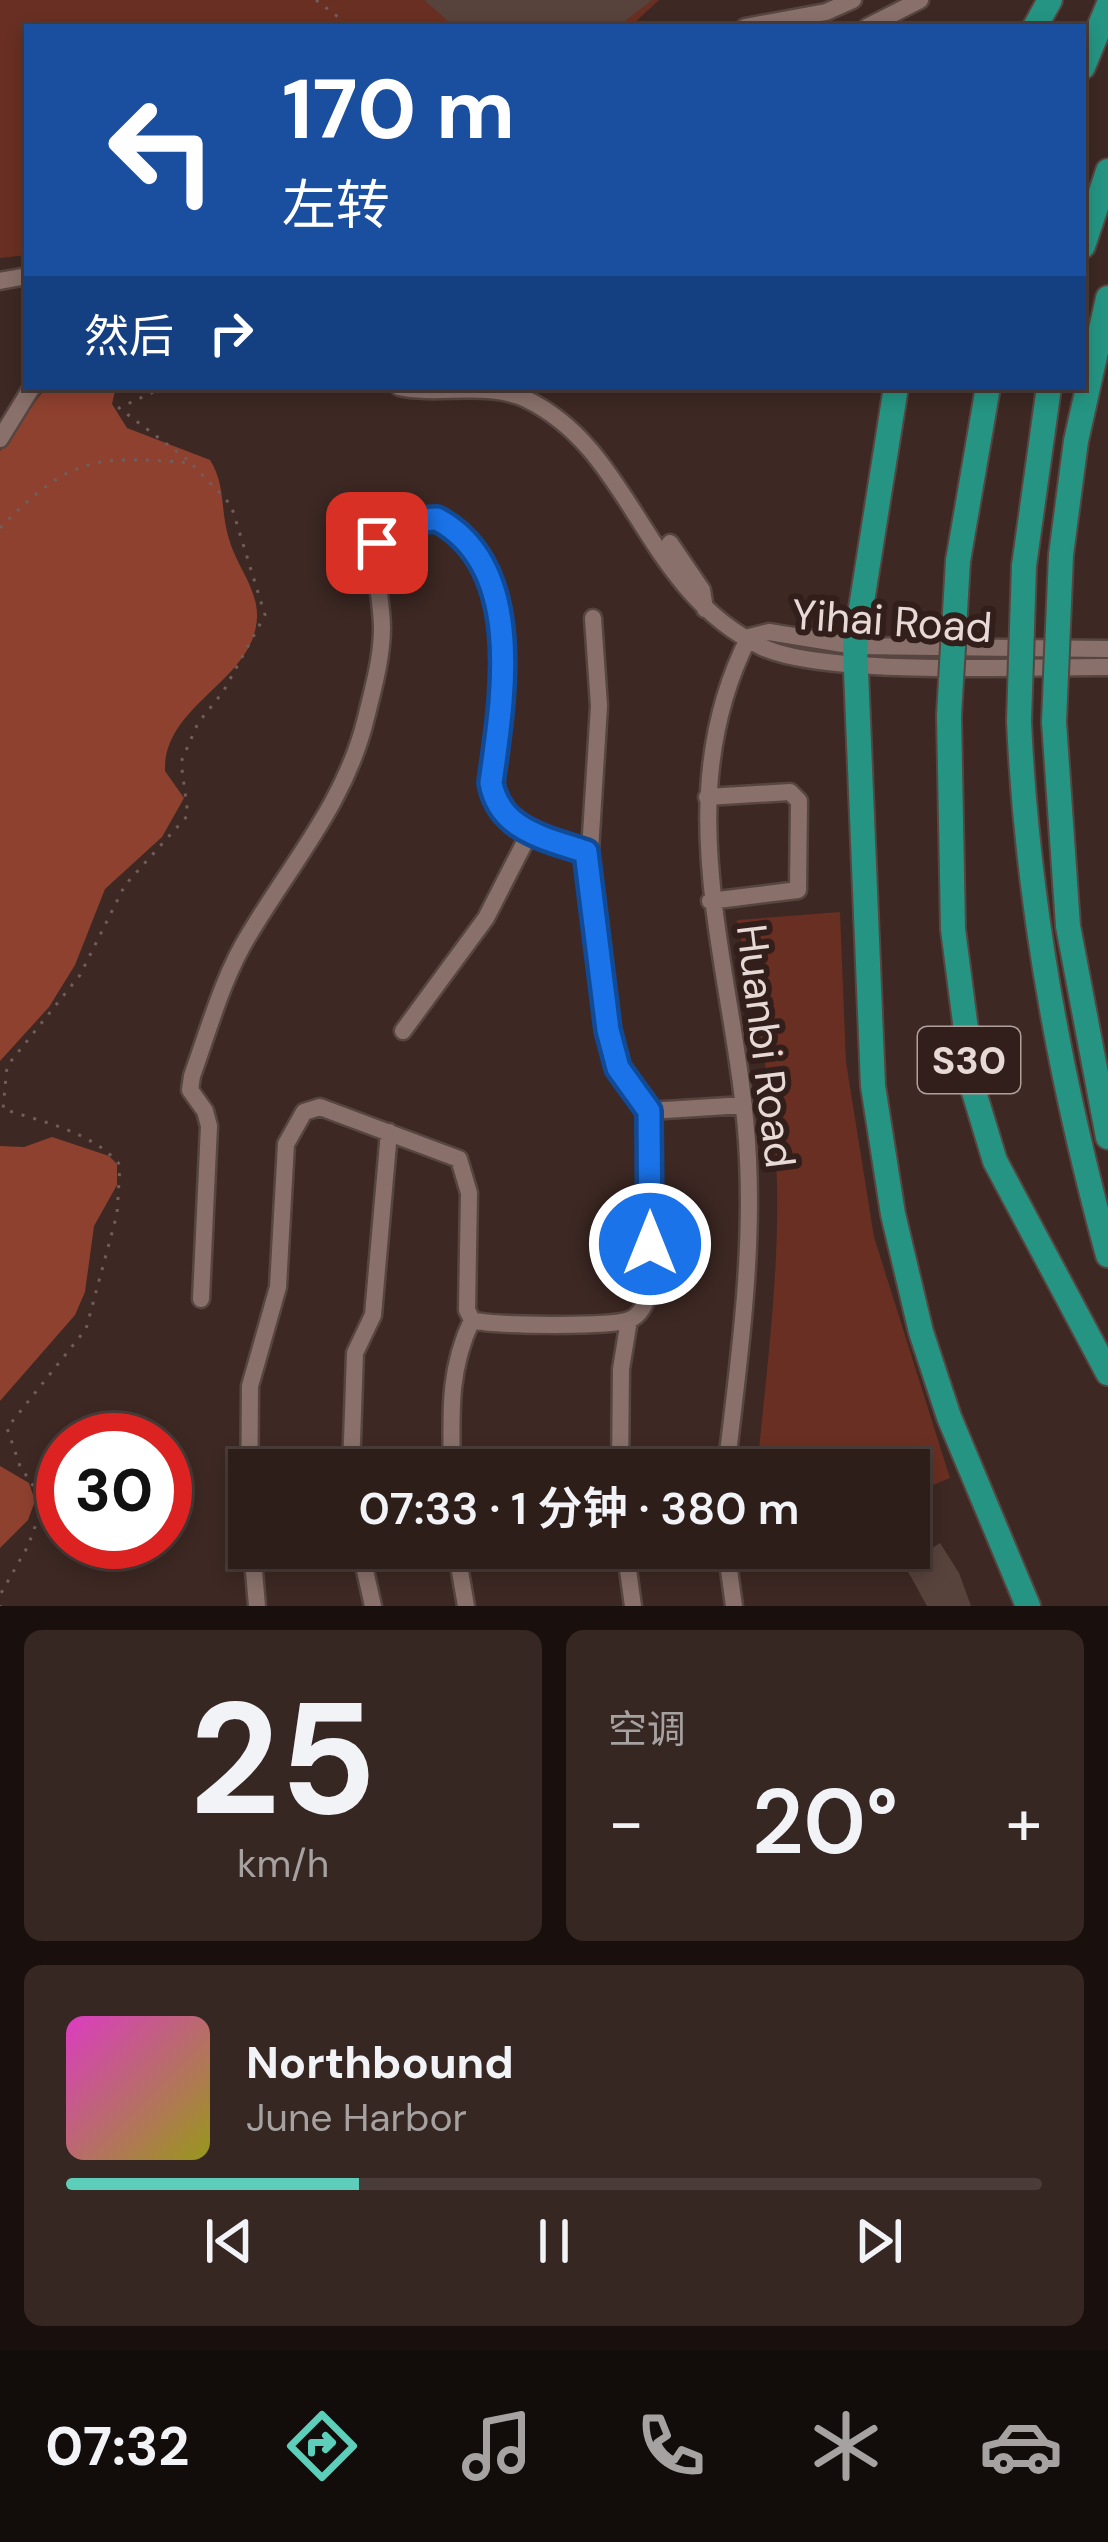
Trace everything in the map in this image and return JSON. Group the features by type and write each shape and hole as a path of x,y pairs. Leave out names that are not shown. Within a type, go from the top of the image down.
{"highway":[{"path":"1086,60 1108,6"},
{"path":"1086,238 1108,171"},
{"path":"1108,298 1076,441 1061,555 1054,722 1065,904 1108,1137"},
{"path":"896,390 855,654 867,1016 893,1214 910,1293 950,1417 1028,1606"},
{"name":"S30","path":"987,390 958,560 949,716 953,929 974,1092 995,1161 1108,1372"},
{"name":"S30","path":"1049,390 1024,566 1019,721 1023,810 1042,959 1108,1255"}],"street":[{"path":"761,24 826,12 853,0"},
{"path":"873,24 920,0"},
{"path":"0,439 30,390"},
{"path":"452,390 531,394 594,455 678,584 749,638"},
{"path":"202,1299 208,1126 206,1111 190,1090 191,1076 233,963 325,820 352,767 382,637 372,556 384,533 405,521 437,519 452,527 493,590 503,659 491,783 506,818 586,852"},
{"path":"670,543 702,590 705,608"},
{"path":"250,1449 250,1386 278,1287 286,1144 304,1112 320,1107 445,1150 467,1172 467,1310 472,1320 487,1324 628,1320 644,1308 651,1289 649,1111 618,1068 608,1030 586,852 599,706 593,618"},
{"name":"Yihai Road","path":"749,638 769,632 855,654 1108,667"},
{"name":"Huanbi Road","path":"728,1449 747,1273 744,1105 710,901 707,797 720,715 749,638"},
{"name":"Yihai Road","path":"855,654 1108,649"},
{"path":"707,797 790,792 800,801 798,890 710,901"},
{"path":"403,1031 486,918 530,832"},
{"path":"649,1111 744,1105"},
{"path":"353,1449 355,1353 373,1315 389,1132"},
{"path":"451,1449 450,1389 457,1352 472,1320"},
{"path":"620,1449 621,1369 628,1320"},
{"path":"254,1569 257,1606"},
{"path":"365,1569 373,1606"},
{"path":"460,1569 466,1606"},
{"path":"628,1569 633,1606"},
{"path":"729,1569 734,1606"}],"path":[{"path":"316,0 347,24"},
{"path":"0,1595 28,1546 44,1502 20,1466 7,1428 86,1329 117,1214 120,1165 108,1150 3,1109 7,1066 80,975 125,885 188,814 182,762 198,723 223,692 265,615 231,505 191,463 119,408 158,390"},
{"path":"0,528 70,466 140,459 191,463"}],"shaded area":[{"path":"0,0 659,0 633,24 24,24 24,255 0,258"},
{"path":"44,390 115,390 112,404 127,428 210,460 226,529 254,597 257,617 242,659 178,728 168,748 165,771 184,798 162,837 105,889 75,965 49,1007 0,1061 0,451"},
{"path":"840,912 846,1062 874,1237 950,1478 930,1486 930,1449 759,1449 774,1292 777,1184 768,1084 737,920"},
{"path":"52,1137 109,1156 117,1164 117,1185 94,1226 85,1292 75,1315 0,1401 0,1146 24,1147"},
{"path":"0,1466 29,1483 35,1501 28,1520 0,1548"}],"building":[{"path":"424,0 652,0 621,24 452,24"},
{"path":"940,1543 959,1573 971,1606 927,1606 907,1569 930,1569 930,1550"}],"route":[{"path":"377,543 405,521 437,519 470,546 493,590 503,659 491,783 495,803 506,818 530,832 586,852 608,1030 618,1068 649,1111 650,1244"}]}
